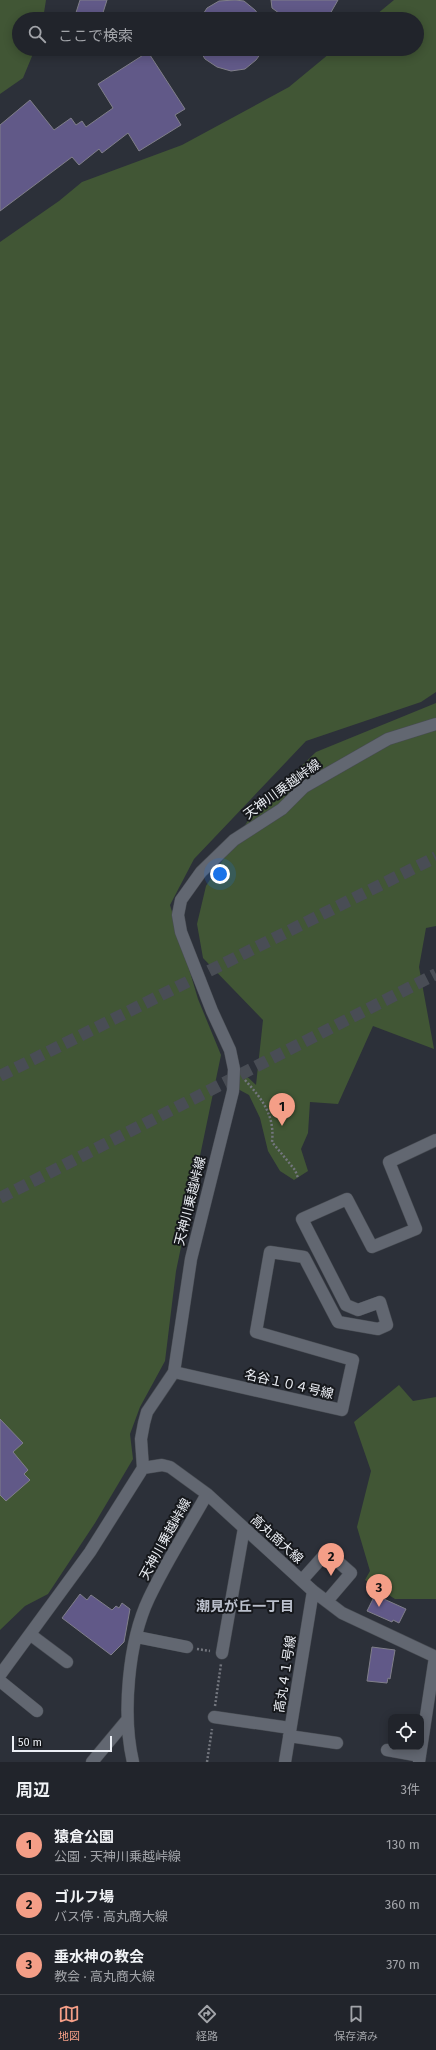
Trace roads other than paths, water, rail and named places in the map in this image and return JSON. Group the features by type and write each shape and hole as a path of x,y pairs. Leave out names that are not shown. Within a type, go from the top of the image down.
{"street":[{"name":"天神川乗越峠線","path":"134,1762 128,1742 127,1720 129,1685 137,1637 149,1598 206,1494 170,1467 162,1465 143,1468 141,1440 147,1412 174,1372 191,1259 233,1091 234,1069 227,1044 212,1011 181,932 179,907 189,887 201,872 234,840 282,809 304,787 388,739 436,724"},
{"name":"名谷１０４号線","path":"174,1372 342,1410 353,1360 256,1332 270,1252 304,1257 338,1322 378,1329 387,1325 380,1302 358,1310 346,1304 302,1219 347,1199 372,1247 416,1229 389,1162 436,1140"},
{"path":"0,1675 31,1635 90,1552 143,1468"},
{"name":"高丸商大線","path":"206,1494 313,1591 342,1613 436,1657"},
{"path":"222,1653 244,1528"},
{"path":"302,1580 327,1552 351,1573 327,1602"},
{"name":"高丸４１号線","path":"285,1762 313,1591"},
{"path":"31,1635 67,1662"},
{"path":"137,1637 187,1647"},
{"path":"387,1750 420,1759 436,1657"},
{"path":"0,1681 36,1711"},
{"path":"214,1717 338,1743"},
{"path":"92,1762 127,1720"}],"tunnel":[{"path":"0,1076 436,857"},
{"path":"0,1198 436,974"}],"place":[{"name":"猿倉公園","path":"282,1126"},
{"name":"ゴルフ場","path":"331,1576"},
{"name":"垂水神の教会","path":"379,1607"}],"district":[{"name":"潮見が丘一丁目","path":"245,1606"}]}
